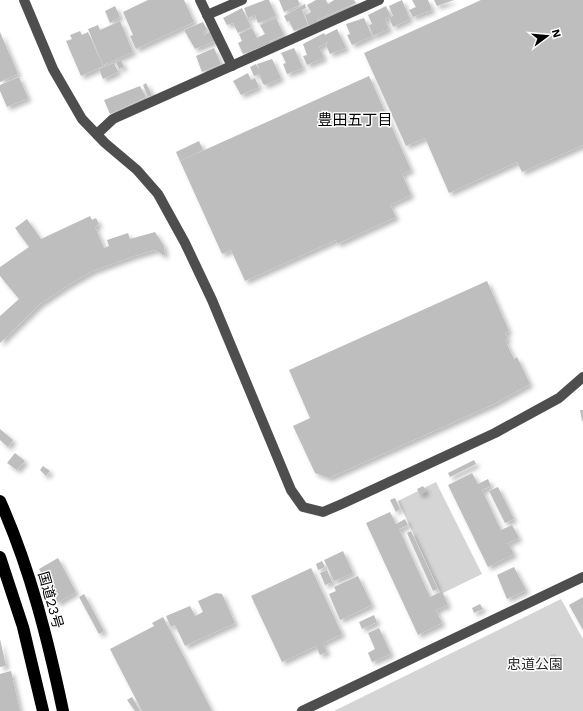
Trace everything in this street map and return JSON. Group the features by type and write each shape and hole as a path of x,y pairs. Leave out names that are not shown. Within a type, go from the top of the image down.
{"highway":[{"name":"国道23号","path":"0,501 30,581 53,665 63,711"},
{"path":"0,557 23,627 43,711"}],"street":[{"path":"24,0 53,69 82,119 137,170 158,194 181,236 212,300 291,490 303,507 323,512 344,503 495,432 559,398 583,377"},
{"path":"200,0 232,66"},
{"path":"208,15 242,0"},
{"path":"97,134 113,119 379,0"},
{"path":"302,711 583,577"}],"green space":[{"path":"436,482 482,574 441,594 398,501"},
{"name":"忠道公園","path":"561,599 583,639 583,711 334,711"}],"building":[{"path":"148,0 184,0 194,22 136,49 130,36 133,35 123,12"},
{"path":"265,0 269,0 276,16 258,23 255,15 248,18 244,8"},
{"path":"279,0 298,0 300,5 284,12"},
{"path":"316,0 326,0 328,4 334,0 354,0 356,3 317,20 318,22 309,26 305,15 311,12 307,5"},
{"path":"402,0 410,19 393,27 389,17 385,19 389,29 373,36 369,25 372,24 368,15 386,6 391,17 393,16 389,6"},
{"path":"412,0 428,0 432,10 413,17 409,10 416,7"},
{"path":"434,0 454,0 437,6"},
{"path":"481,0 583,0 583,145 522,172 517,162 449,193 425,138 406,146 364,53"},
{"path":"305,4 306,8 302,10 308,25 294,31 289,21 287,22 284,16"},
{"path":"115,6 120,17 110,23 105,11"},
{"path":"242,8 251,27 238,33 233,23 227,25 223,18"},
{"path":"276,18 284,35 270,41 271,43 243,54 238,43 242,41 239,34 252,28 257,38 265,34 260,25"},
{"path":"364,18 372,36 352,45 347,35 350,34 346,24"},
{"path":"120,21 133,52 103,65 88,29 98,25 100,30"},
{"path":"203,22 207,30 203,32 204,35 211,31 215,41 195,49 184,30"},
{"path":"337,29 346,48 330,54 326,45 328,42 319,47 324,58 307,65 303,56 307,55 303,44 324,33 325,35"},
{"path":"80,31 82,35 88,32 103,66 81,76 66,41 72,39 70,35"},
{"path":"0,32 18,74 0,82"},
{"path":"214,48 221,64 202,72 196,56"},
{"path":"294,48 303,68 287,74 283,64 286,63 281,53"},
{"path":"272,59 281,78 266,85 263,84 259,74 254,76 250,67 256,64 260,71 257,64"},
{"path":"121,60 124,67 119,69 116,62"},
{"path":"114,63 118,72 103,79 99,69"},
{"path":"248,73 251,80 255,78 259,87 241,95 233,81"},
{"path":"369,76 411,170 402,174 411,195 390,205 396,217 337,244 336,240 245,281 231,250 222,254 180,161"},
{"path":"19,77 28,98 7,107 0,91 0,85"},
{"path":"146,83 152,95 148,97 143,85"},
{"path":"140,86 146,97 110,114 104,100"},
{"path":"199,141 203,150 180,161 176,152"},
{"path":"90,216 92,220 96,218 99,224 95,227 104,248 109,246 107,240 128,233 130,239 155,232 164,246 165,256 155,250 93,271 40,304 0,343 0,316 19,299 0,276 0,267 29,247 15,228 27,219 41,239"},
{"path":"487,281 509,331 505,333 508,339 505,340 514,359 517,357 530,384 494,404 329,478 315,473 293,426 310,418 289,370"},
{"path":"580,410 583,410 582,421"},
{"path":"0,429 13,440 8,447 0,440"},
{"path":"15,453 25,461 17,470 7,463"},
{"path":"474,460 476,464 450,477 448,473"},
{"path":"43,466 50,471 46,476 40,470"},
{"path":"472,473 478,484 488,479 491,486 482,490 501,530 512,525 519,538 508,543 514,554 488,567 448,485"},
{"path":"423,486 426,491 420,495 417,489"},
{"path":"498,487 514,519 505,523 489,491"},
{"path":"395,498 400,509 396,512 390,500"},
{"path":"390,512 396,524 405,519 408,525 399,529 430,597 442,591 448,605 436,610 442,623 418,635 366,523"},
{"path":"411,531 438,589 433,591 407,533"},
{"path":"343,551 353,573 334,581 324,560"},
{"path":"58,558 76,592 57,603 39,569"},
{"path":"322,561 325,567 318,570 316,564"},
{"path":"514,567 526,590 507,599 497,575"},
{"path":"311,568 342,634 323,643 327,652 320,655 316,646 282,662 251,596"},
{"path":"327,570 332,582 325,585 320,573"},
{"path":"358,576 372,605 340,620 329,594 336,591 334,587"},
{"path":"216,593 222,594 235,623 185,646 175,625 171,627 166,616 190,606 195,616 203,612 198,601"},
{"path":"84,594 104,631 99,634 79,597"},
{"path":"583,597 583,630 569,605"},
{"path":"480,604 483,609 474,613 472,608"},
{"path":"374,615 377,622 362,629 359,622"},
{"path":"163,617 212,711 142,711 110,649 154,626 152,623"},
{"path":"379,628 391,654 372,662 368,653 375,649 368,633"},
{"path":"0,639 6,666 0,667"},
{"path":"555,654 557,659 552,660 550,655"},
{"path":"11,671 20,711 0,711 0,674"},
{"path":"132,697 139,711 135,711 127,700"}],"district":[{"name":"豊田五丁目","path":"355,120"}]}
